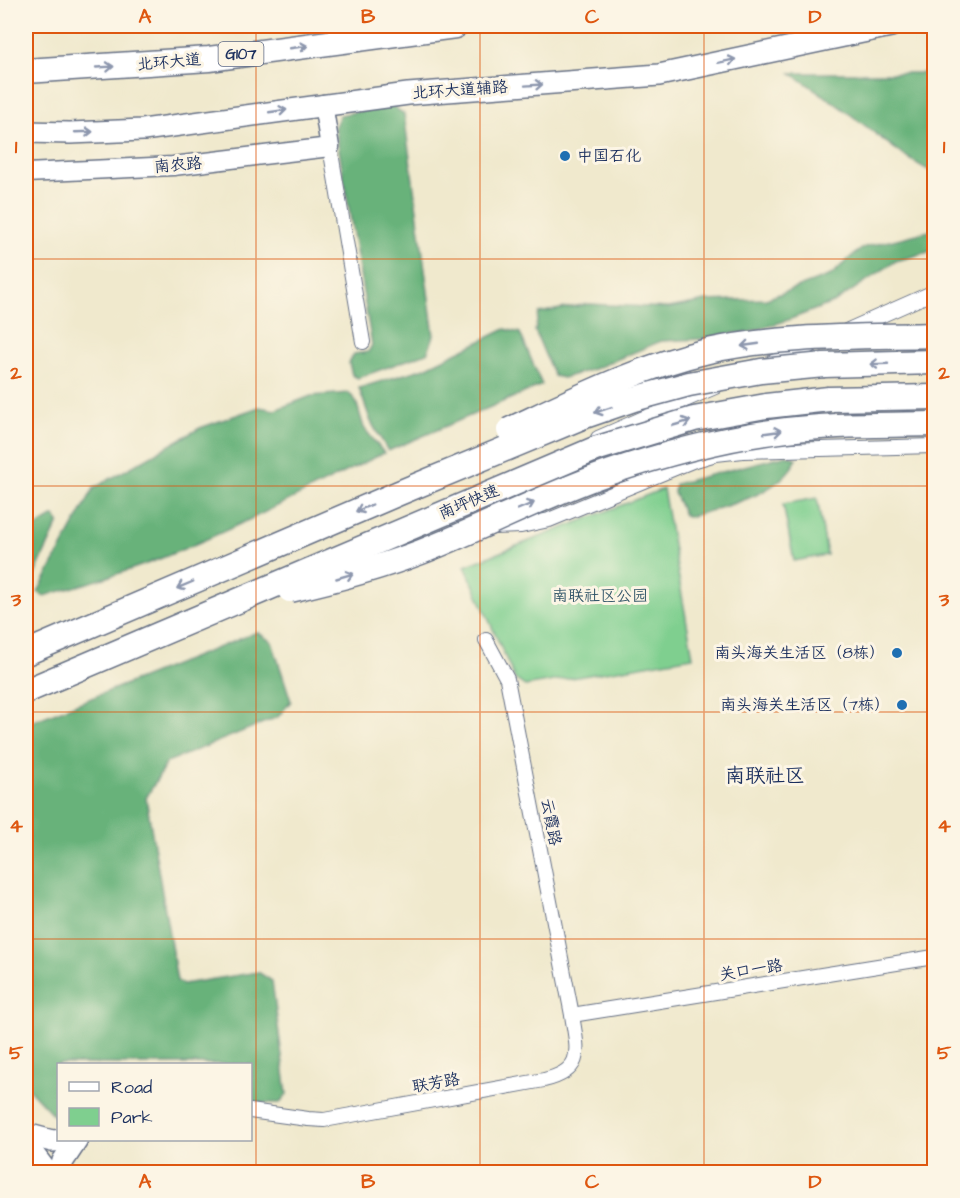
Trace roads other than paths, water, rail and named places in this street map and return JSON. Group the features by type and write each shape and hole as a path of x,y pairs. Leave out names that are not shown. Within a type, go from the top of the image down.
{"highway":[{"name":"北环大道","path":"26,71 209,59 455,26"},
{"path":"399,493 506,432 622,379 708,351 758,343 823,338 934,334"},
{"path":"26,653 399,493 582,417 634,399 689,384 761,371 824,365 934,362"},
{"name":"南坪快速","path":"26,691 595,449 694,419 766,406 829,399 934,397"},
{"path":"227,605 314,585 411,555 554,494 659,457 770,432 830,426 934,424"}],"main road":[{"name":"北环大道辅路","path":"26,132 143,130 408,94 659,75 891,26"},
{"path":"26,1134 57,1141"},
{"path":"60,1173 63,1161 76,1141"},
{"path":"26,1144 47,1173"}],"street":[{"path":"323,105 363,342"},
{"name":"南农路","path":"26,173 173,166 330,147"},
{"path":"26,685 934,292"},
{"path":"405,520 469,526 521,526 549,520 692,461 716,454 934,446"},
{"name":"云霞路","path":"486,640 507,679 572,1015"},
{"name":"关口一路","path":"572,1015 934,957"},
{"name":"联芳路","path":"252,1111 324,1120 556,1077 569,1070 576,1057 572,1015"}],"place":[{"name":"中国石化","path":"565,156"},
{"name":"南头海关生活区（8栋）","path":"897,653"},
{"name":"南头海关生活区（7栋）","path":"902,705"}],"district":[{"name":"南联社区","path":"765,776"}],"park label":[{"name":"南联社区公园","path":"600,596"}]}
